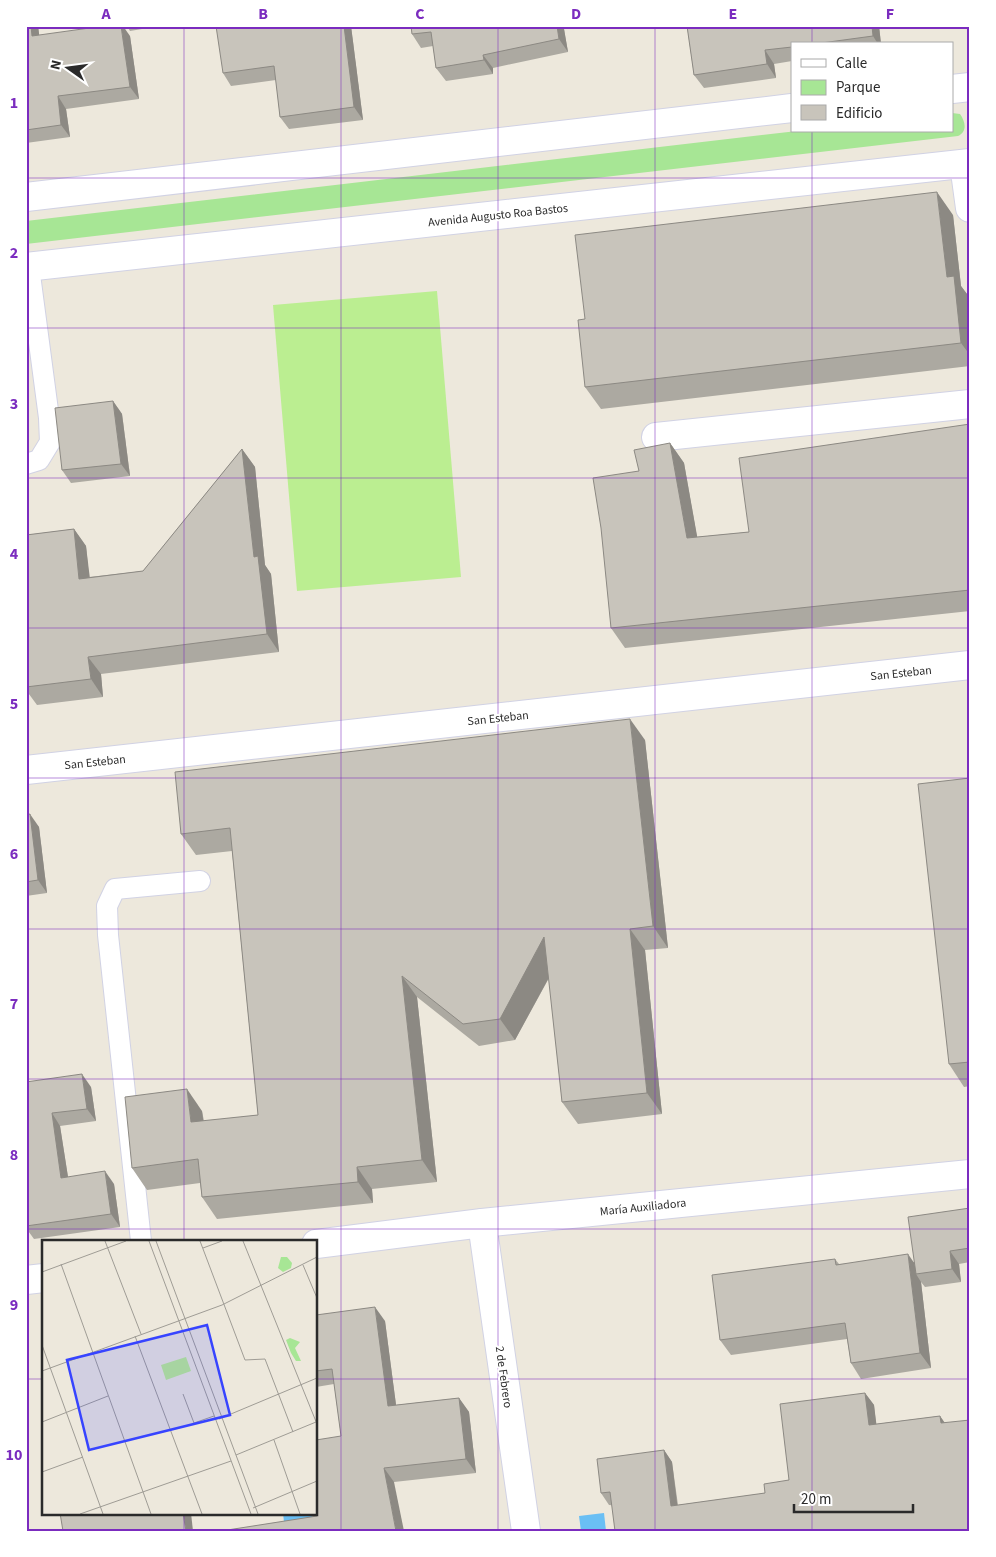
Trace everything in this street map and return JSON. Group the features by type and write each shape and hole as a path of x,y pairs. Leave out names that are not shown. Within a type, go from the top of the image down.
{"street":[{"path":"954,89 970,87"},
{"path":"26,198 791,108"},
{"path":"967,163 970,208"},
{"name":"Avenida Augusto Roa Bastos","path":"28,267 967,163"},
{"path":"656,437 970,404"},
{"name":"San Esteban","path":"26,770 970,665"},
{"name":"María Auxiliadora","path":"318,1244 482,1223 970,1174"},
{"name":"2 de Febrero","path":"482,1223 526,1531"},
{"path":"26,1280 42,1278"}],"lane":[{"path":"26,464 39,460 50,442 49,418 28,267"},
{"path":"142,1240 108,935 107,906 116,889 200,881"}],"green space":[{"path":"954,113 960,114 964,123 964,129 958,136 26,244 26,221 791,132 954,132"},
{"path":"437,291 461,577 297,591 273,305"}],"water":[{"path":"604,1513 606,1531 581,1531 579,1516"},
{"path":"283,1514 312,1514 315,1531 285,1531"}],"building":[{"path":"26,26 31,26 32,36 104,26 121,26 130,87 58,96 61,125 26,130"},
{"path":"216,26 344,26 354,107 280,117 274,66 223,73"},
{"path":"411,26 557,26 559,39 483,55 484,60 436,68 431,32 412,34"},
{"path":"687,26 872,26 873,36 829,42 791,42 791,47 765,50 767,64 694,75"},
{"path":"937,192 947,277 954,276 961,343 585,387 578,320 585,319 575,235"},
{"path":"113,401 121,464 62,470 55,408"},
{"path":"970,424 970,590 611,628 601,528 593,478 639,471 634,450 670,443 687,538 749,532 739,458"},
{"path":"242,449 254,557 258,556 267,634 88,657 91,679 26,687 26,535 74,529 79,579 143,571"},
{"path":"630,719 653,926 630,929 647,1093 562,1102 544,937 500,1019 463,1024 402,976 422,1160 357,1167 358,1182 202,1197 198,1159 132,1168 125,1097 187,1089 191,1122 258,1115 230,828 181,834 175,772"},
{"path":"970,778 970,1062 949,1064 918,784"},
{"path":"30,814 38,880 26,882 26,815"},
{"path":"82,1074 87,1109 52,1113 61,1178 105,1171 111,1214 26,1226 26,1082"},
{"path":"970,1208 970,1248 950,1251 952,1269 916,1274 908,1217"},
{"path":"908,1254 920,1353 851,1363 845,1323 720,1340 712,1275 835,1259 836,1265"},
{"path":"375,1307 388,1406 459,1398 466,1459 384,1468 396,1531 221,1531 317,1516 318,1514 318,1440 341,1436 332,1369 318,1371 318,1315"},
{"path":"865,1393 869,1425 940,1416 941,1423 970,1420 970,1531 615,1531 610,1492 601,1493 597,1459 664,1450 671,1506 765,1493 764,1484 789,1480 780,1404"},
{"path":"60,1514 183,1514 186,1531 63,1531"}]}
